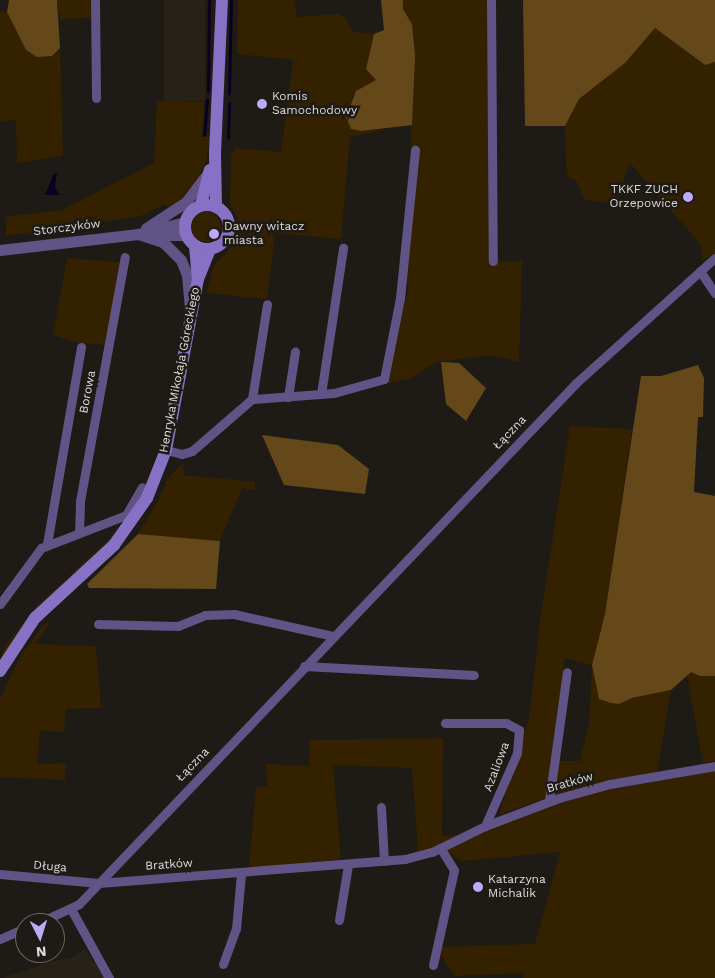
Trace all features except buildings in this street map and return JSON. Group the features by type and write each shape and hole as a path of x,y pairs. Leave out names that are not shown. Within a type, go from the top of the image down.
{"main road":[{"path":"216,207 215,153 220,3"},
{"path":"202,205 215,153"},
{"path":"202,205 216,207 226,216 229,229 224,241 210,249 195,246 186,235 185,222 192,211 202,205"},
{"name":"Henryka Mikołaja Góreckiego","path":"195,246 198,279"},
{"name":"Henryka Mikołaja Góreckiego","path":"0,671 35,618 105,554 132,522 155,483 166,450 198,279 210,249"}],"street":[{"path":"95,0 96,98"},
{"path":"491,0 493,261"},
{"path":"166,450 190,452 252,399 334,393 384,379 400,298 415,150"},
{"path":"138,234 186,202 210,169"},
{"name":"Storczyków","path":"0,250 138,234 185,222"},
{"path":"138,234 163,242 181,260 187,275 190,319"},
{"name":"Storczyków","path":"138,234 186,235"},
{"path":"322,394 343,248"},
{"name":"Borowa","path":"79,533 80,501 125,257"},
{"name":"Łączna","path":"62,913 71,909 98,883 576,383 715,258"},
{"path":"700,271 715,293"},
{"path":"252,399 267,304"},
{"name":"Borowa","path":"47,544 81,347"},
{"path":"288,397 296,352"},
{"path":"0,604 36,553 47,544 126,515 142,486"},
{"path":"98,624 178,626 205,615 234,614 333,636"},
{"path":"304,666 474,674"},
{"path":"549,801 567,672"},
{"name":"Azaliowa","path":"445,723 506,722 519,730 517,753 485,826"},
{"name":"Bratków","path":"98,883 241,874 413,858 440,848 485,826 549,801 610,784 715,766"},
{"path":"381,807 384,861"},
{"path":"433,965 454,870 440,848"},
{"path":"339,920 348,865"},
{"name":"Długa","path":"0,874 98,883"},
{"path":"223,964 236,929 241,874"},
{"path":"71,909 109,978"},
{"path":"0,939 15,932"}],"shaded area":[{"path":"9,0 57,0 60,48 52,56 37,57 26,50 7,12"},
{"path":"57,0 92,0 92,17 60,20"},
{"path":"164,0 205,0 205,101 164,101"},
{"path":"238,0 295,0 297,17 337,14 345,17 354,32 374,34 368,60 376,80 352,96 361,131 385,130 350,137 341,239 275,233 267,299 206,293 214,265 237,242 238,218 230,205 231,155 236,148 281,152 293,60 237,54"},
{"path":"381,0 403,0 403,9 412,24 415,56 412,125 361,131 351,129 346,117 356,91 376,80 366,69 374,34 384,30"},
{"path":"403,0 488,0 492,262 522,261 519,362 490,355 436,362 412,378 385,384 408,289 406,266 416,147 411,147 412,24 403,9"},
{"path":"523,0 715,0 715,62 705,65 655,28 625,63 579,99 565,126 525,126"},
{"path":"0,11 7,12 26,50 52,56 60,48 63,156 17,163 16,120 0,122"},
{"path":"655,28 704,65 715,62 715,253 702,261 701,245 630,163 615,204 584,199 576,180 569,178 566,166 565,126 579,99 625,63"},
{"path":"157,101 204,102 202,137 210,137 206,162 197,180 181,200 169,210 165,204 140,216 6,236 6,217 62,210 154,163"},
{"path":"57,173 55,187 59,195 45,195 53,175"},
{"path":"206,212 217,216 221,227 217,238 206,242 195,238 191,227 195,216"},
{"path":"67,258 120,262 107,345 80,343 53,335"},
{"path":"441,362 459,363 486,388 466,421 446,404"},
{"path":"698,365 704,378 703,417 698,417 694,492 715,496 715,676 700,676 691,672 671,690 632,698 619,704 611,703 599,699 592,665 605,614 641,376 661,376"},
{"path":"570,426 632,429 605,614 592,665 565,658 546,798 499,815 529,719 540,620"},
{"path":"262,435 338,445 369,469 365,494 284,485"},
{"path":"183,463 184,475 255,482 255,490 242,488 220,541 138,534 158,501 168,478"},
{"path":"124,525 99,552 35,610 0,659 5,646 33,610"},
{"path":"138,534 220,541 216,589 89,588 87,584"},
{"path":"45,623 48,625 35,644 96,646 101,708 66,709 64,732 40,731 37,764 66,763 65,780 0,777 0,699 21,655"},
{"path":"592,665 626,700 671,690 657,772 585,786 552,797 555,761 580,761 589,725"},
{"path":"691,671 700,676 715,676 715,761 703,763 687,676"},
{"path":"443,738 442,836 457,835 426,851 412,853 418,850 412,768 333,765 341,860 249,868 256,788 267,786 266,764 310,766 309,740"},
{"path":"715,771 715,978 523,978 523,973 455,976 448,967 439,952 442,947 535,944 560,852 461,861 445,849 491,828 588,794"},
{"path":"85,949 105,978 4,978 46,963 65,963 65,959 71,958"}],"waterway":[{"path":"208,91 209,0"},
{"path":"229,94 231,0"},
{"path":"204,135 207,100"},
{"path":"228,138 229,104"}],"place":[{"name":"Komis Samochodowy","path":"262,104"},
{"name":"TKKF ZUCH Orzepowice","path":"688,197"},
{"name":"Dawny witacz miasta","path":"214,234"},
{"name":"Katarzyna Michalik","path":"478,887"}]}
